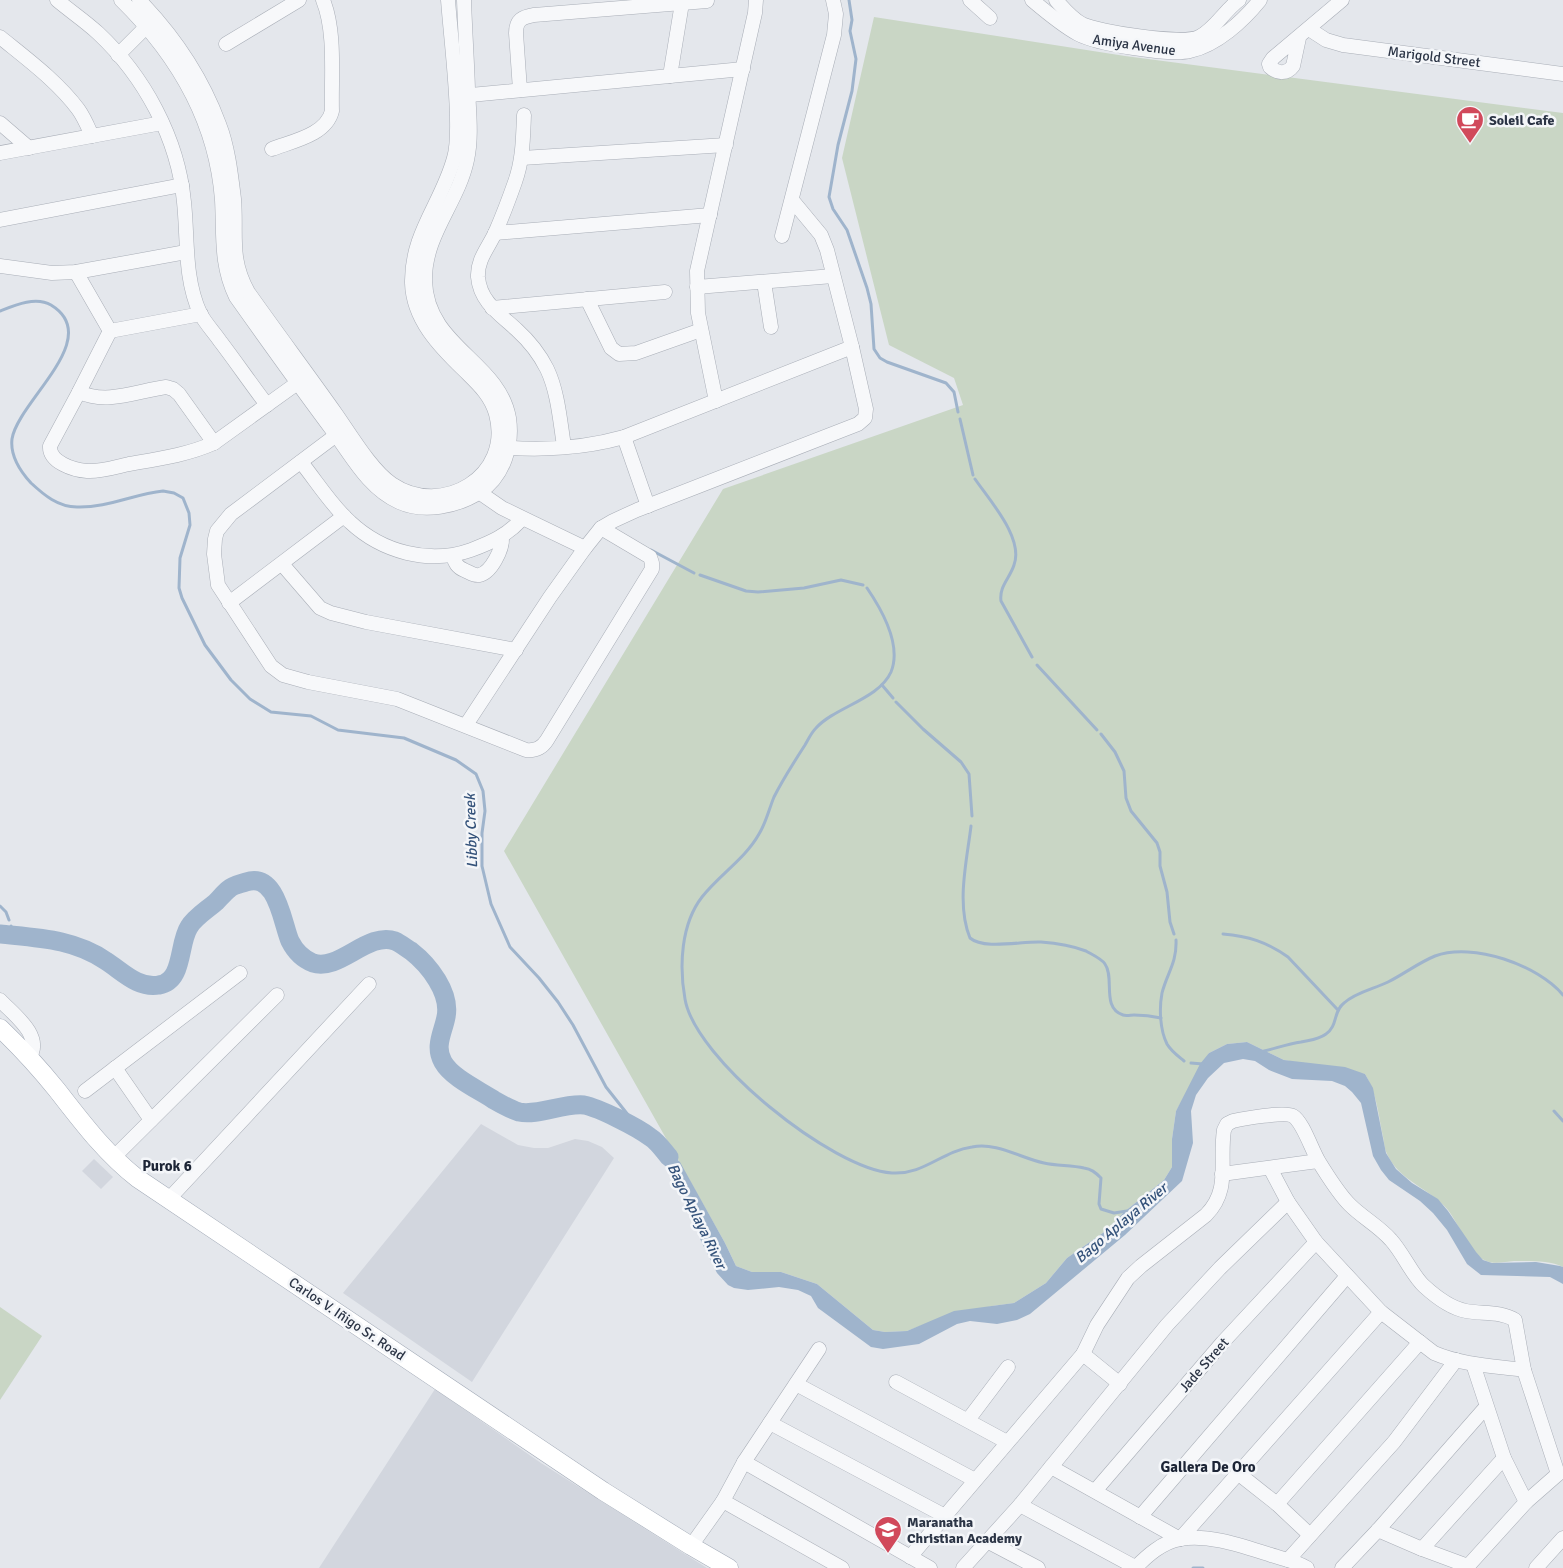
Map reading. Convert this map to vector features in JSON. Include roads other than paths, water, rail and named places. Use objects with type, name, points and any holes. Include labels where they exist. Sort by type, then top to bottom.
[{"type":"main road","name":"Carlos V. Iñigo Sr. Road","points":[[0,1028],[55,1088],[91,1134],[113,1158],[137,1178],[603,1491],[729,1568]]},
{"type":"street","points":[[56,0],[98,33],[118,55],[144,89],[162,123],[172,148],[182,185],[186,252],[191,284],[201,314],[267,405]]},
{"type":"street","points":[[121,0],[151,23]]},
{"type":"street","points":[[139,0],[194,97],[207,128],[214,152],[222,199],[224,258],[229,282],[236,297],[303,380],[341,432],[369,480],[389,497],[400,503],[427,507],[459,503],[474,489],[488,486],[506,458],[502,448],[510,428],[509,417],[502,398],[492,382],[444,333],[435,320],[426,295],[426,264],[430,246],[437,227],[453,197],[467,161],[470,124],[463,95],[448,0]]},
{"type":"street","points":[[226,44],[299,0]]},
{"type":"street","points":[[272,149],[308,135],[330,120],[332,111],[330,44],[327,10],[323,0]]},
{"type":"street","points":[[463,95],[464,0]]},
{"type":"street","points":[[716,401],[698,313],[697,287],[699,264],[743,69],[756,0]]},
{"type":"street","points":[[782,236],[834,35],[836,14],[833,0]]},
{"type":"street","points":[[970,0],[990,18]]},
{"type":"street","name":"Amiya Avenue","points":[[1032,0],[1064,18]]},
{"type":"street","name":"Amiya Avenue","points":[[1056,0],[1064,18],[1077,34],[1098,41],[1170,52],[1183,52],[1195,44],[1227,9],[1239,0]]},
{"type":"street","name":"Amiya Avenue","points":[[1195,44],[1212,42],[1236,25],[1260,0]]},
{"type":"street","name":"Marigold Street","points":[[1342,0],[1304,33],[1343,45],[1563,74]]},
{"type":"street","points":[[520,90],[516,19],[534,15],[707,1]]},
{"type":"street","points":[[670,76],[682,3]]},
{"type":"street","points":[[118,55],[151,23]]},
{"type":"street","points":[[0,37],[67,96],[78,109],[92,136]]},
{"type":"street","points":[[463,95],[743,69]]},
{"type":"street","points":[[524,115],[522,158],[515,182],[495,233],[479,263],[478,277],[485,300],[518,331],[547,368],[554,387],[564,446]]},
{"type":"street","points":[[0,123],[29,148]]},
{"type":"street","points":[[0,153],[162,123]]},
{"type":"street","points":[[522,158],[726,145]]},
{"type":"street","points":[[0,220],[182,185]]},
{"type":"street","points":[[466,725],[584,548],[601,528],[648,506],[862,422],[865,418],[866,409],[852,347],[821,235],[792,200]]},
{"type":"street","points":[[495,233],[710,215]]},
{"type":"street","points":[[0,266],[52,273],[76,272],[186,252]]},
{"type":"street","points":[[76,272],[110,331]]},
{"type":"street","points":[[697,287],[833,276]]},
{"type":"street","points":[[764,282],[771,328]]},
{"type":"street","points":[[492,308],[665,292]]},
{"type":"street","points":[[587,299],[611,348],[618,357],[636,353],[701,330]]},
{"type":"street","points":[[110,331],[201,314]]},
{"type":"street","points":[[110,331],[80,392],[52,440],[49,450],[55,459],[78,470],[99,470],[183,454],[214,443],[303,380]]},
{"type":"street","points":[[502,448],[535,449],[594,444],[624,437],[852,347]]},
{"type":"street","points":[[80,392],[90,397],[104,398],[166,387],[174,389],[214,443]]},
{"type":"street","points":[[341,432],[231,514],[217,531],[214,554],[218,585],[271,666],[283,675],[308,682],[397,699],[526,750],[537,750],[547,740],[652,569],[650,558],[601,528]]},
{"type":"street","points":[[624,437],[648,506]]},
{"type":"street","points":[[301,462],[344,516],[368,535],[392,549],[423,555],[453,556],[502,537],[522,519]]},
{"type":"street","points":[[474,489],[522,519],[584,548]]},
{"type":"street","points":[[229,603],[344,516]]},
{"type":"street","points":[[453,556],[459,568],[480,575],[488,570],[501,550],[502,537]]},
{"type":"street","points":[[282,564],[320,608],[331,613],[366,622],[516,650]]},
{"type":"street","points":[[85,1091],[240,973]]},
{"type":"street","points":[[168,1200],[369,984]]},
{"type":"street","points":[[113,1158],[277,994]]},
{"type":"street","points":[[0,1000],[26,1028],[32,1038],[34,1048],[29,1058]]},
{"type":"street","points":[[114,1068],[151,1120]]},
{"type":"street","points":[[910,1557],[1083,1354],[1097,1325],[1128,1278],[1215,1206],[1220,1196],[1224,1130],[1227,1124],[1241,1119],[1283,1114],[1293,1116],[1299,1122],[1318,1161],[1350,1205],[1388,1237],[1399,1249],[1422,1285],[1449,1305],[1465,1311],[1506,1315],[1515,1320],[1524,1370],[1561,1476],[1526,1502],[1468,1566],[1422,1550],[1378,1530]]},
{"type":"street","points":[[1222,1174],[1318,1161]]},
{"type":"street","points":[[1270,1168],[1288,1202],[1316,1242],[1380,1312],[1434,1353],[1473,1364],[1524,1370]]},
{"type":"street","points":[[963,1568],[1020,1505],[1168,1325],[1220,1268],[1288,1202]]},
{"type":"street","name":"Jade Street","points":[[1095,1492],[1223,1342],[1316,1242]]},
{"type":"street","points":[[1140,1517],[1347,1276]]},
{"type":"street","points":[[1180,1539],[1380,1312]]},
{"type":"street","points":[[1277,1504],[1420,1342]]},
{"type":"street","points":[[691,1546],[722,1502],[744,1462],[819,1349]]},
{"type":"street","points":[[1083,1354],[1120,1384]]},
{"type":"street","points":[[1288,1560],[1394,1442],[1456,1360]]},
{"type":"street","points":[[1473,1364],[1504,1458],[1526,1502]]},
{"type":"street","points":[[968,1420],[1008,1367]]},
{"type":"street","points":[[896,1382],[1007,1442]]},
{"type":"street","points":[[796,1384],[975,1480]]},
{"type":"street","points":[[1342,1568],[1378,1530],[1486,1406]]},
{"type":"street","points":[[770,1423],[945,1516]]},
{"type":"street","points":[[1422,1550],[1504,1458]]},
{"type":"street","points":[[744,1462],[930,1568]]},
{"type":"street","points":[[1052,1467],[1180,1539]]},
{"type":"street","points":[[1239,1474],[1277,1504],[1310,1535]]},
{"type":"street","points":[[722,1502],[842,1568]]},
{"type":"street","points":[[1020,1505],[1135,1567],[1159,1547],[1180,1539],[1218,1540],[1288,1560],[1307,1568]]},
{"type":"street","points":[[1536,1568],[1563,1538]]},
{"type":"street","points":[[987,1541],[1038,1568]]},
{"type":"water","name":"Bago Aplaya River","points":[[1247,1042],[1284,1060],[1345,1067],[1365,1074],[1373,1088],[1386,1153],[1396,1169],[1412,1183],[1438,1199],[1483,1260],[1492,1263],[1536,1262],[1560,1266],[1563,1267],[1563,1284],[1550,1277],[1481,1275],[1467,1264],[1447,1230],[1433,1213],[1420,1201],[1389,1180],[1381,1170],[1373,1156],[1361,1103],[1352,1092],[1345,1086],[1332,1081],[1292,1079],[1269,1070],[1255,1061],[1243,1059],[1224,1063],[1208,1078],[1196,1095],[1191,1111],[1193,1143],[1182,1181],[1125,1235],[1030,1314],[1017,1320],[997,1324],[970,1321],[957,1324],[919,1344],[883,1349],[871,1347],[818,1308],[811,1296],[798,1290],[779,1287],[748,1290],[728,1285],[717,1273],[701,1241],[682,1189],[652,1138],[680,1162],[736,1266],[752,1272],[781,1272],[817,1284],[873,1330],[885,1332],[907,1331],[954,1311],[1014,1303],[1046,1283],[1067,1258],[1107,1230],[1124,1212],[1164,1180],[1172,1167],[1172,1139],[1176,1111],[1200,1064],[1209,1053],[1227,1044]]},
{"type":"waterway","points":[[849,0],[852,20],[850,31],[856,59],[852,91],[838,145],[829,197],[833,209],[847,230],[867,288],[871,304],[874,349],[880,358],[887,362],[946,383],[954,392],[958,412]]},
{"type":"waterway","name":"Libby Creek","points":[[0,311],[26,302],[45,302],[51,305],[65,319],[69,335],[64,352],[28,407],[12,439],[14,457],[23,473],[46,496],[58,503],[70,506],[88,507],[163,491],[174,493],[183,498],[189,513],[190,525],[180,558],[179,588],[182,598],[205,645],[231,680],[250,699],[271,712],[311,716],[338,730],[404,738],[456,760],[476,774],[483,791],[485,811],[482,833],[482,866],[491,904],[510,947],[558,1002],[573,1025],[606,1087],[640,1130]]},
{"type":"waterway","points":[[960,419],[973,475]]},
{"type":"waterway","points":[[975,479],[1004,520],[1014,543],[1016,554],[1014,565],[1003,586],[1001,601],[1032,657]]},
{"type":"waterway","points":[[651,550],[694,573]]},
{"type":"waterway","points":[[700,575],[746,591],[758,592],[804,588],[841,580],[863,585]]},
{"type":"waterway","name":"Bago Aplaya River","points":[[867,588],[889,628],[894,651],[894,662],[891,672],[877,689],[834,714],[814,730],[777,790],[764,825],[753,843],[709,889],[695,908],[686,932],[682,959],[685,999],[694,1024],[713,1051],[739,1079],[770,1107],[803,1132],[836,1153],[866,1167],[892,1173],[903,1173],[923,1167],[961,1149],[981,1146],[990,1147],[1008,1151],[1035,1161],[1091,1170],[1101,1178],[1099,1204],[1101,1209],[1114,1213],[1127,1211]]},
{"type":"waterway","points":[[1037,665],[1097,730]]},
{"type":"waterway","points":[[882,685],[893,698]]},
{"type":"waterway","points":[[896,702],[923,729],[961,762],[969,774],[972,816]]},
{"type":"waterway","points":[[1101,734],[1115,752],[1124,771],[1126,798],[1131,811],[1157,843],[1160,852],[1160,866],[1167,892],[1170,922],[1174,934]]},
{"type":"waterway","points":[[971,826],[963,897],[966,925],[970,938],[984,944],[1046,942],[1086,951],[1104,962],[1108,970],[1110,999],[1116,1011],[1124,1015],[1145,1015],[1161,1018]]},
{"type":"waterway","points":[[0,934],[42,938],[81,948],[106,961],[137,982],[151,986],[159,985],[173,977],[177,969],[186,934],[194,920],[231,888],[246,882],[256,881],[265,884],[277,901],[294,948],[313,963],[333,962],[374,941],[385,939],[397,942],[418,957],[437,980],[445,999],[447,1008],[439,1045],[440,1056],[447,1068],[466,1083],[519,1112],[526,1113],[576,1105],[591,1107],[618,1118],[644,1133],[656,1141],[669,1157]]},
{"type":"waterway","points":[[0,906],[6,912],[9,920]]},
{"type":"waterway","points":[[11,926],[17,936]]},
{"type":"waterway","points":[[1223,934],[1241,936],[1257,941],[1272,947],[1288,957],[1337,1009]]},
{"type":"waterway","points":[[1176,940],[1175,955],[1162,993],[1161,1019],[1167,1044],[1184,1061]]},
{"type":"waterway","points":[[1260,1052],[1314,1040],[1323,1036],[1330,1031],[1338,1010],[1349,999],[1388,982],[1435,956],[1450,952],[1486,954],[1504,959],[1538,974],[1563,995]]},
{"type":"waterway","points":[[1191,1063],[1203,1064]]},
{"type":"waterway","points":[[1554,1111],[1563,1121]]},
{"type":"waterway","points":[[1193,1568],[1203,1568]]},
{"type":"place","name":"Soleil Cafe","points":[[1470,144]]},
{"type":"place","name":"Maranatha Christian Academy","points":[[888,1554]]},
{"type":"district","name":"Purok 6","points":[[167,1166]]},
{"type":"district","name":"Gallera De Oro","points":[[1208,1467]]}]
